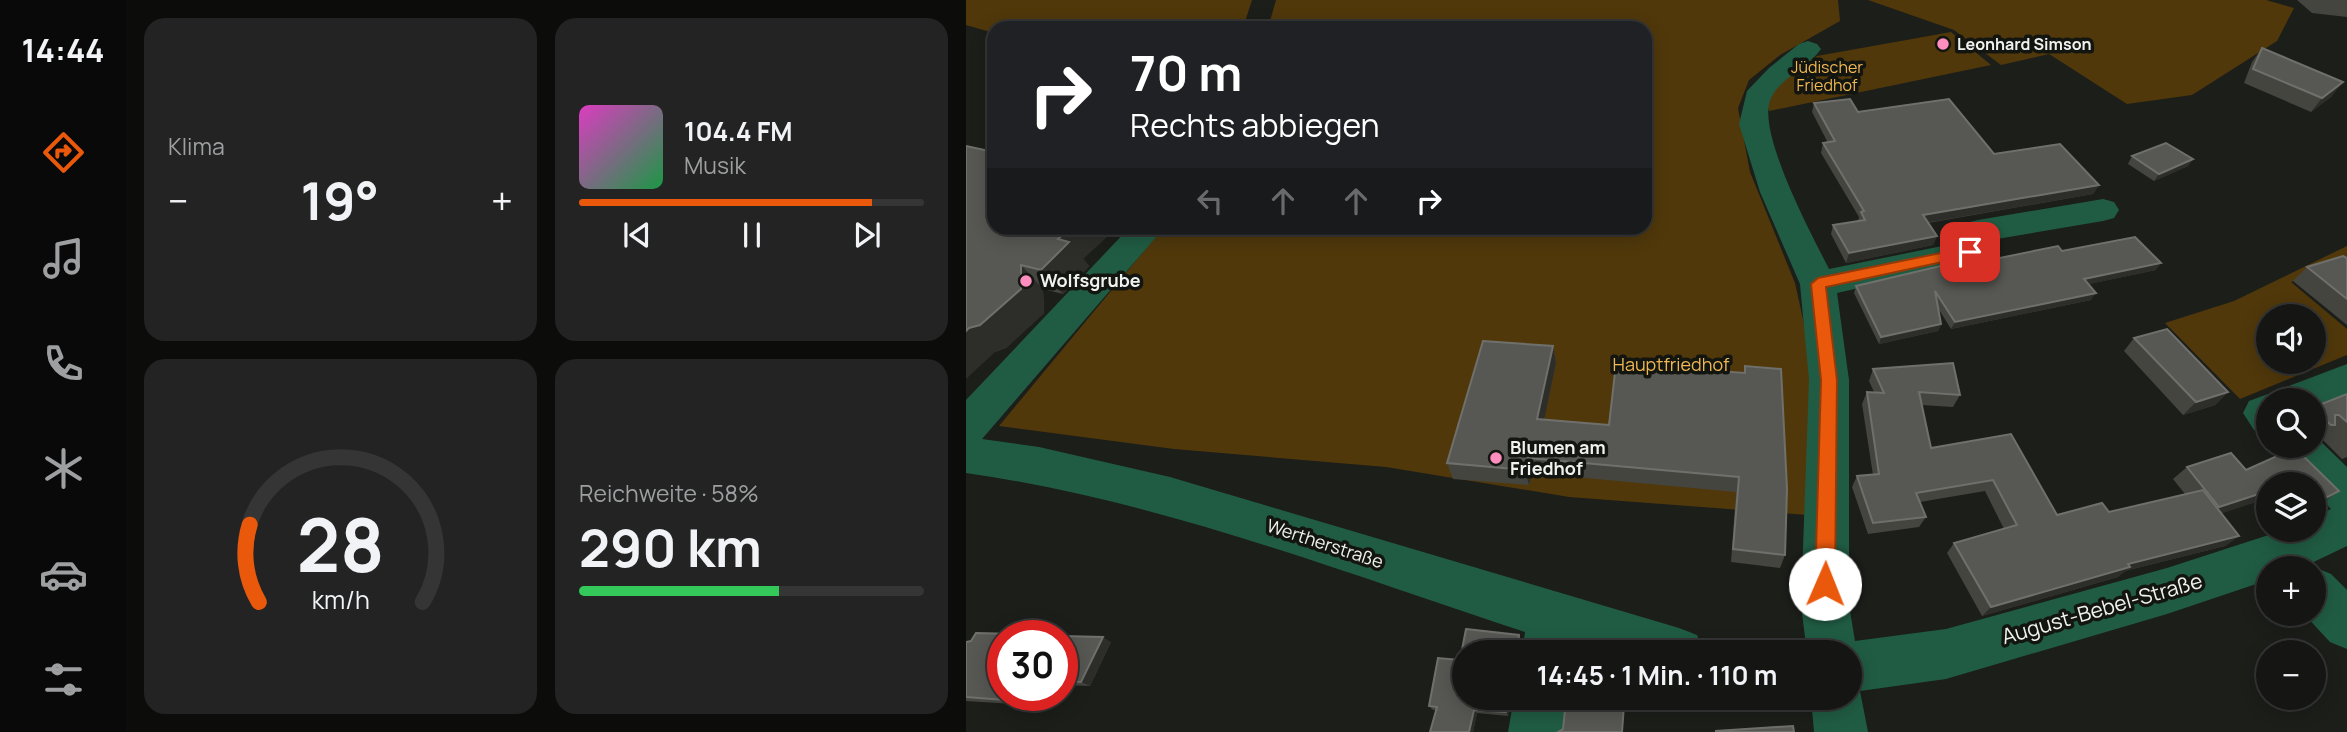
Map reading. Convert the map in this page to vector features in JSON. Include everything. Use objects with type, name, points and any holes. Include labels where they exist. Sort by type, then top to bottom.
[{"type":"street","points":[[1808,49],[1778,74],[1757,97],[1753,124],[1776,192],[1818,284],[1829,380],[1825,605],[1830,640]]},
{"type":"street","points":[[1818,284],[1970,252],[1978,231],[2103,210]]},
{"type":"street","points":[[966,428],[1142,235]]},
{"type":"street","points":[[2326,388],[2347,380]]},
{"type":"street","name":"Wertherstraße","points":[[966,456],[1039,465],[1170,497],[1550,634],[1591,640]]},
{"type":"street","points":[[2309,458],[2347,496]]},
{"type":"street","name":"August-Bebel-Straße","points":[[2296,556],[2347,524]]},
{"type":"street","name":"August-Bebel-Straße","points":[[1862,665],[1946,654],[2167,591],[2256,569]]},
{"type":"street","points":[[2326,603],[2347,625]]},
{"type":"street","points":[[1535,732],[1538,710]]},
{"type":"street","points":[[1838,710],[1841,732]]},
{"type":"green space","points":[[966,0],[1252,0],[1245,21],[987,21],[987,31],[966,25]]},
{"type":"green space","name":"Hauptfriedhof","points":[[1276,0],[1838,0],[1840,21],[1780,55],[1749,80],[1738,108],[1750,172],[1795,283],[1812,360],[1808,515],[1569,497],[1386,467],[1174,449],[999,426],[1157,235],[1652,235],[1652,21],[1270,21]]},
{"type":"green space","points":[[1868,0],[2266,0],[2294,8],[2277,41],[2192,95],[2127,104],[2049,54],[2001,65],[1954,30]]},
{"type":"green space","name":"Jüdischer Friedhof","points":[[1951,32],[1991,65],[1769,111],[1766,99],[1790,74],[1817,56]]},
{"type":"green space","points":[[2347,246],[2347,280],[2331,268],[2291,282],[2317,304],[2256,304],[2256,374],[2301,374],[2267,388],[2256,388],[2256,392],[2240,399],[2165,323],[2234,301]]},
{"type":"green space","points":[[2326,311],[2347,329],[2347,355],[2326,364]]},
{"type":"building","points":[[2262,48],[2343,82],[2322,98],[2253,69]]},
{"type":"building","points":[[1850,99],[1858,112],[1949,99],[1994,154],[2060,144],[2099,185],[1923,215],[1937,236],[1849,253],[1833,225],[1865,220],[1861,212],[1864,211],[1823,143],[1835,141],[1814,103]]},
{"type":"building","points":[[2166,143],[2193,159],[2159,174],[2132,156]]},
{"type":"building","points":[[966,146],[987,150],[987,235],[1063,235],[1058,239],[1069,242],[1041,270],[1021,265],[1021,289],[980,325],[966,331]]},
{"type":"building","points":[[2135,237],[2161,263],[2084,279],[2096,293],[1955,322],[1935,291],[1941,324],[1881,337],[1856,286],[1953,263],[1956,267],[2058,246],[2062,251]]},
{"type":"building","points":[[2343,256],[2347,258],[2347,299],[2307,267]]},
{"type":"building","points":[[2167,329],[2228,392],[2196,402],[2134,338]]},
{"type":"building","points":[[1483,341],[1553,346],[1537,419],[1609,425],[1616,364],[1745,373],[1745,366],[1781,369],[1787,489],[1785,555],[1733,549],[1739,477],[1528,458],[1525,470],[1447,463]]},
{"type":"building","points":[[1953,363],[1960,395],[1919,392],[1931,448],[2011,434],[2057,515],[2102,503],[2109,512],[2203,490],[2239,536],[2128,564],[2130,567],[1991,607],[1954,543],[2017,525],[1993,480],[1916,493],[1926,517],[1873,523],[1857,476],[1879,474],[1867,392],[1884,393],[1873,369]]},
{"type":"building","points":[[2347,394],[2347,422],[2339,415],[2335,415],[2335,425],[2326,421],[2326,402]]},
{"type":"building","points":[[2231,453],[2246,470],[2273,458],[2305,458],[2320,472],[2256,472],[2256,495],[2219,507],[2187,467]]},
{"type":"building","points":[[2326,478],[2339,491],[2326,498]]},
{"type":"building","points":[[1466,629],[1519,635],[1519,640],[1464,640]]},
{"type":"building","points":[[976,633],[987,633],[987,699],[966,697],[966,642],[971,641]]},
{"type":"building","points":[[1078,636],[1103,637],[1081,682],[1078,682]]},
{"type":"building","points":[[1438,658],[1452,659],[1452,710],[1474,710],[1469,732],[1430,732],[1437,707],[1429,706]]},
{"type":"building","points":[[1474,710],[1506,710],[1506,712]]},
{"type":"building","points":[[1565,710],[1624,710],[1622,732],[1558,732],[1563,729]]},
{"type":"building","points":[[1793,726],[1794,732],[1716,732],[1716,731]]},
{"type":"place","name":"Leonhard Simson","points":[[1943,44]]},
{"type":"place","name":"Wolfsgrube","points":[[1026,281]]},
{"type":"place","name":"Blumen am Friedhof","points":[[1496,458]]},
{"type":"route","points":[[1825,584],[1829,380],[1818,284],[1970,252]]}]
